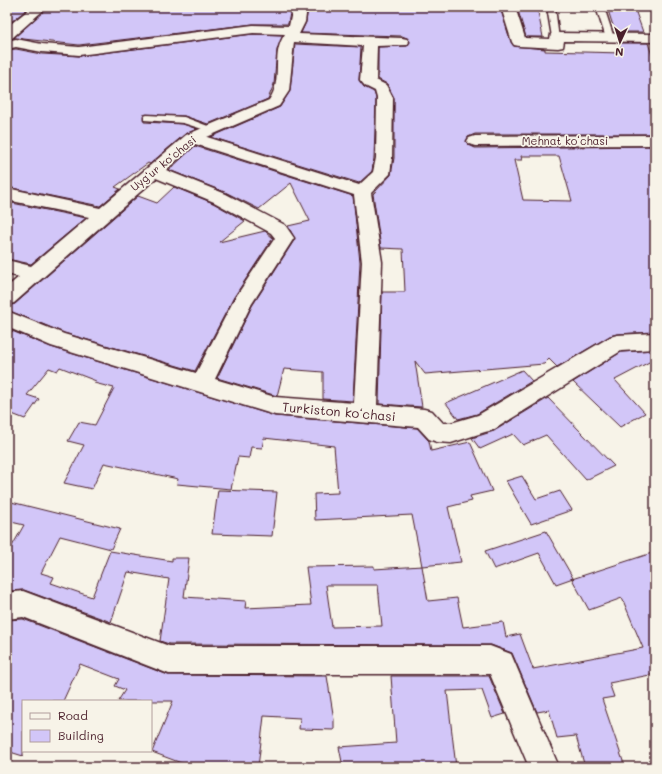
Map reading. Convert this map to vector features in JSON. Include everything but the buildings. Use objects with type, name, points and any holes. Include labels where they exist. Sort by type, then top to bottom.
[{"type":"street","points":[[7,35],[40,7]]},
{"type":"street","name":"Uygʻur koʻchasi","points":[[7,298],[102,214],[192,138],[265,108],[280,98],[286,45],[300,18],[300,7]]},
{"type":"street","points":[[508,7],[519,42],[558,44],[556,37],[655,38]]},
{"type":"street","points":[[7,45],[16,43],[42,48],[79,50],[133,45],[254,29],[370,42],[402,42]]},
{"type":"street","points":[[362,192],[381,174],[384,158],[385,98],[383,89],[378,85],[370,83],[368,80],[370,42]]},
{"type":"street","points":[[192,138],[362,192]]},
{"type":"street","name":"Mehnat koʻchasi","points":[[475,141],[655,140]]},
{"type":"street","points":[[153,171],[220,198],[278,229],[285,238],[242,303],[202,384]]},
{"type":"street","points":[[362,192],[372,262],[365,414]]},
{"type":"street","points":[[7,194],[102,214]]},
{"type":"street","points":[[7,267],[34,274]]},
{"type":"street","name":"Turkiston koʻchasi","points":[[7,319],[58,340],[275,406],[424,418],[436,432],[451,433],[485,423],[617,343],[655,341]]},
{"type":"street","points":[[7,606],[23,604],[169,660],[490,660],[501,664],[544,767]]},
{"type":"lane","points":[[551,7],[556,37]]},
{"type":"lane","points":[[600,7],[610,38]]},
{"type":"lane","points":[[147,118],[184,120],[212,129]]}]
